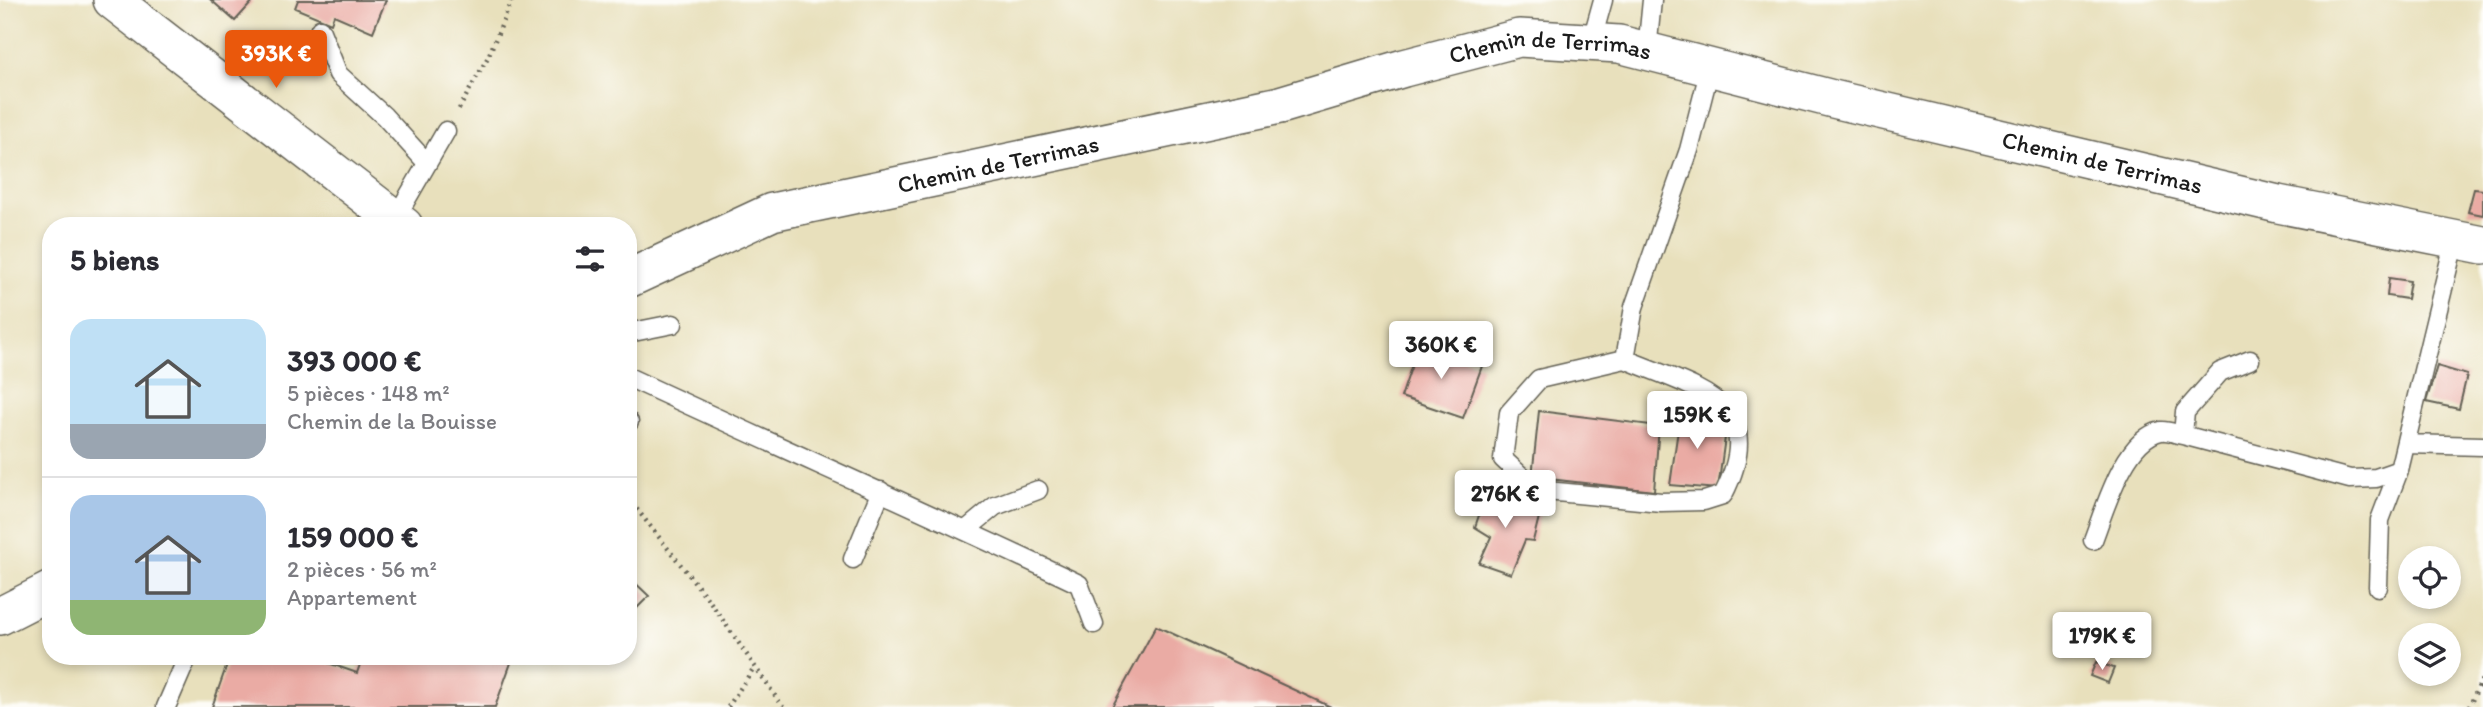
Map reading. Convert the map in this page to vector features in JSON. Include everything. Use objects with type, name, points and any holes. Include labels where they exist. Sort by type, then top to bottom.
[{"type":"street","points":[[112,0],[394,217]]},
{"type":"street","name":"Chemin de Terrimas","points":[[637,275],[772,212],[1280,105],[1404,68],[1519,38],[1619,44],[2278,204],[2469,242]]},
{"type":"street","points":[[0,616],[42,595]]},
{"type":"lane","points":[[1591,43],[1603,0]]},
{"type":"lane","points":[[1647,51],[1652,0]]},
{"type":"lane","points":[[320,29],[338,74],[384,116],[428,163]]},
{"type":"lane","points":[[1625,359],[1634,306],[1689,150],[1710,68]]},
{"type":"lane","points":[[402,217],[446,131]]},
{"type":"lane","points":[[2378,587],[2380,520],[2399,470],[2469,242]]},
{"type":"lane","points":[[637,331],[673,324]]},
{"type":"lane","points":[[1625,359],[1723,403],[1740,432],[1737,468],[1723,495],[1704,501],[1661,502],[1536,490],[1503,459],[1509,413],[1539,379],[1625,359]]},
{"type":"lane","points":[[2183,435],[2185,412],[2220,372],[2250,360]]},
{"type":"lane","points":[[637,381],[1079,583],[1094,624]]},
{"type":"lane","points":[[2093,540],[2131,453],[2148,437],[2163,430],[2350,479],[2376,478],[2399,470]]},
{"type":"lane","points":[[2406,444],[2483,446]]},
{"type":"lane","points":[[966,530],[995,506],[1038,490]]},
{"type":"lane","points":[[853,559],[881,491]]},
{"type":"lane","points":[[166,707],[184,665]]},
{"type":"path","points":[[446,131],[488,57],[512,0]]},
{"type":"path","points":[[637,510],[783,707]]},
{"type":"path","points":[[728,707],[755,666]]},
{"type":"path","points":[[2469,707],[2483,677]]},
{"type":"building","points":[[211,0],[254,0],[235,21]]},
{"type":"building","points":[[298,0],[386,0],[373,32],[334,15],[331,23],[295,8]]},
{"type":"building","points":[[2474,189],[2483,190],[2483,215],[2468,212]]},
{"type":"building","points":[[2389,278],[2410,281],[2407,299],[2387,296]]},
{"type":"building","points":[[1419,344],[1482,366],[1463,418],[1401,397]]},
{"type":"building","points":[[2437,366],[2467,375],[2459,409],[2426,402]]},
{"type":"building","points":[[1682,402],[1707,408],[1705,430],[1726,430],[1718,489],[1670,485]]},
{"type":"building","points":[[1539,411],[1659,426],[1654,491],[1532,477]]},
{"type":"building","points":[[1488,489],[1540,513],[1533,541],[1525,540],[1511,574],[1479,563],[1491,537],[1475,527]]},
{"type":"building","points":[[637,585],[649,596],[637,608]]},
{"type":"building","points":[[1156,626],[1331,707],[1112,707]]},
{"type":"building","points":[[2096,662],[2114,668],[2108,683],[2090,676]]},
{"type":"building","points":[[227,665],[334,665],[357,673],[360,665],[510,665],[495,707],[212,707]]}]
